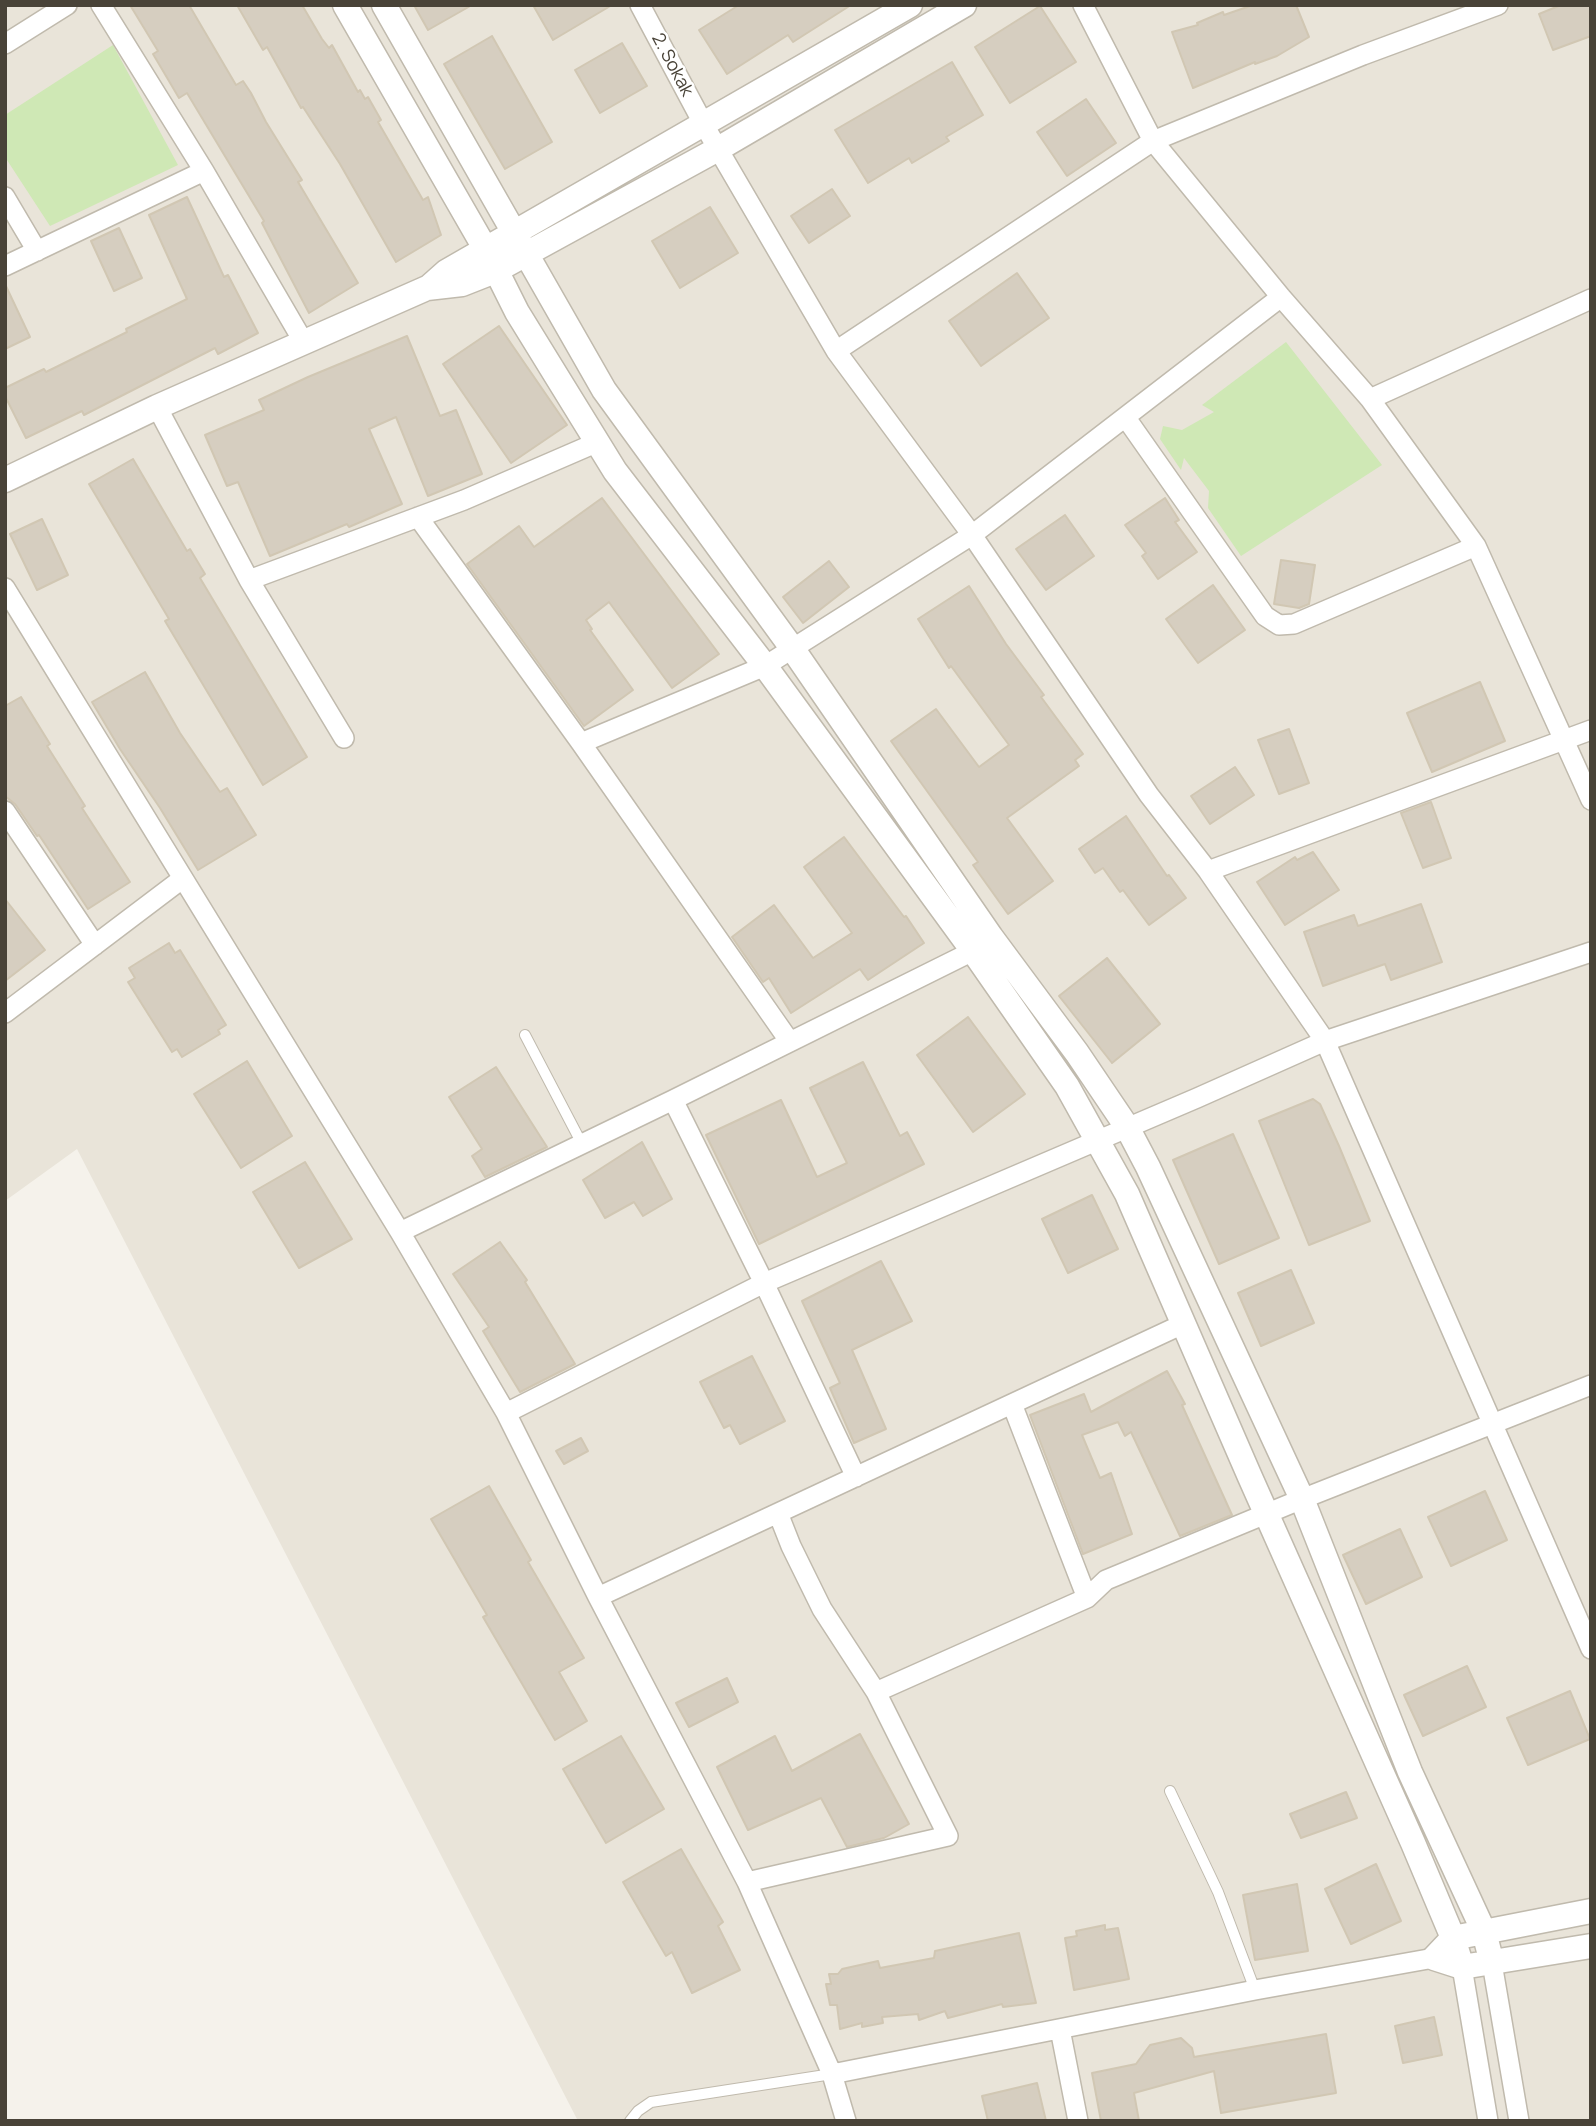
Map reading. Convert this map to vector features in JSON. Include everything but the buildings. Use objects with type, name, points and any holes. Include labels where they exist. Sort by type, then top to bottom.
[{"type":"street","points":[[5,44],[67,5]]},
{"type":"street","points":[[101,5],[204,172],[303,341]]},
{"type":"street","points":[[345,5],[491,260],[517,312],[615,471],[765,666],[973,951],[1067,1086],[1126,1194],[1453,1937],[1462,1967],[1488,2121]]},
{"type":"street","points":[[384,5],[604,390],[792,648],[991,937],[1077,1053],[1127,1127],[1302,1499],[1410,1772],[1484,1932],[1492,1963],[1518,2121]]},
{"type":"street","name":"2. Sokak","points":[[640,5],[704,125],[836,351],[972,535],[1149,795],[1208,871],[1325,1041],[1591,1649]]},
{"type":"street","points":[[5,480],[157,407],[427,288],[446,272],[491,260],[704,125],[910,5]]},
{"type":"street","points":[[520,243],[718,149],[964,5]]},
{"type":"street","points":[[1083,5],[1153,141],[1370,399],[1476,546],[1591,800]]},
{"type":"street","points":[[836,351],[1153,141],[1363,55],[1498,5]]},
{"type":"street","points":[[5,266],[204,172]]},
{"type":"street","points":[[5,197],[37,251]]},
{"type":"street","points":[[581,743],[765,666],[972,535],[1282,297]]},
{"type":"street","points":[[1370,399],[1591,299]]},
{"type":"street","points":[[157,407],[249,580],[344,738]]},
{"type":"street","points":[[1126,418],[1265,616],[1279,625],[1294,624],[1476,546]]},
{"type":"street","points":[[249,580],[514,480],[598,442]]},
{"type":"street","points":[[418,517],[581,743],[790,1042]]},
{"type":"street","points":[[5,589],[400,1232],[506,1413],[598,1597],[747,1882],[832,2074],[846,2121]]},
{"type":"street","points":[[1208,871],[1591,730]]},
{"type":"street","points":[[5,811],[95,945]]},
{"type":"street","points":[[5,1013],[182,879]]},
{"type":"street","points":[[400,1232],[973,951]]},
{"type":"street","points":[[506,1413],[764,1283],[1325,1041],[1591,952]]},
{"type":"street","points":[[673,1100],[856,1477]]},
{"type":"street","points":[[598,1597],[1183,1324]]},
{"type":"street","points":[[876,1692],[1087,1598],[1107,1580],[1302,1499],[1591,1385]]},
{"type":"street","points":[[1012,1404],[1087,1598]]},
{"type":"street","points":[[747,1882],[948,1836],[876,1692],[838,1638],[822,1609],[778,1513]]},
{"type":"street","points":[[1434,1958],[1453,1937],[1591,1911]]},
{"type":"street","points":[[832,2074],[1255,1990],[1434,1958],[1462,1967],[1591,1946]]},
{"type":"street","points":[[1060,2029],[1078,2121]]},
{"type":"lane","points":[[525,1035],[582,1144]]},
{"type":"lane","points":[[1170,1791],[1218,1892],[1255,1990]]},
{"type":"lane","points":[[630,2121],[651,2102],[832,2074]]},
{"type":"shaded area","points":[[5,5],[1591,5],[1591,2121],[578,2121],[77,1149],[5,1201]]},
{"type":"green space","points":[[113,45],[178,165],[50,226],[5,157],[5,115]]},
{"type":"green space","points":[[1286,342],[1382,465],[1241,556],[1208,508],[1209,491],[1184,458],[1181,470],[1160,439],[1163,426],[1182,430],[1214,412],[1202,405]]}]
